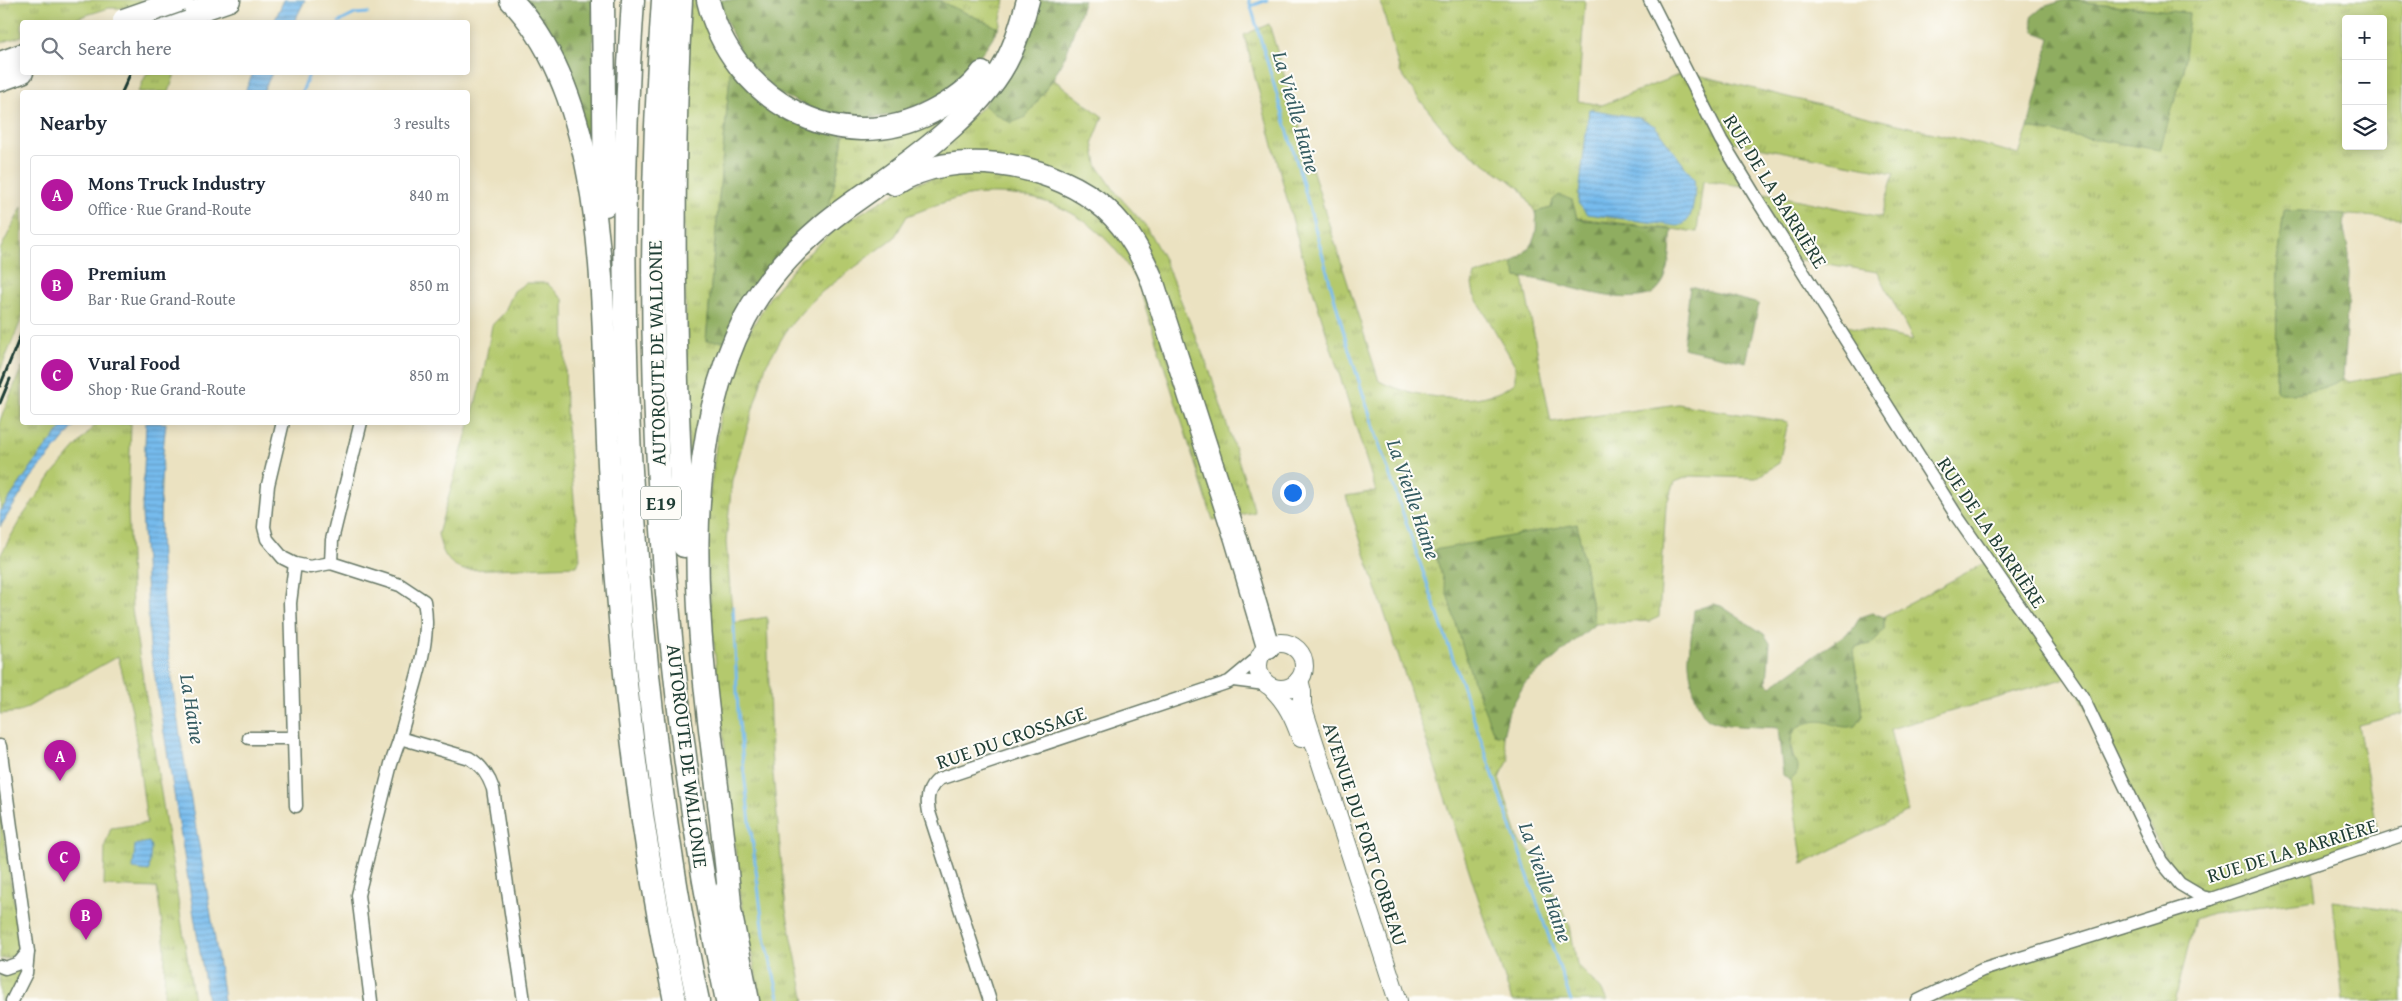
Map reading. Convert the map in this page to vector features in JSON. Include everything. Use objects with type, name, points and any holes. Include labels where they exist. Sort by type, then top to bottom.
[{"type":"highway","points":[[125,20],[229,0]]},
{"type":"highway","points":[[511,0],[529,20],[556,66],[575,114],[589,177],[603,324],[608,457],[630,727],[651,867],[675,1001]]},
{"type":"highway","points":[[603,0],[606,276],[603,324]]},
{"type":"highway","name":"AUTOROUTE DE WALLONIE","points":[[633,0],[624,181],[624,318],[628,452],[653,725],[673,866],[698,1001]]},
{"type":"highway","name":"AUTOROUTE DE WALLONIE","points":[[663,0],[654,196],[653,316],[657,453],[667,588],[682,726],[700,860],[727,1001]]},
{"type":"highway","points":[[681,0],[673,186],[674,314],[686,585],[700,724],[720,866],[730,904],[748,1001]]},
{"type":"highway","points":[[708,0],[720,34],[736,63],[752,82],[771,98],[792,112],[812,120],[850,129],[864,129],[889,127],[910,122],[947,104],[963,93],[980,77],[997,52],[1008,31],[1016,0]]},
{"type":"highway","points":[[730,904],[701,629],[698,512],[710,413],[721,379],[746,317],[768,283],[798,248],[822,225],[924,151],[968,110],[1009,57],[1021,28],[1028,0]]},
{"type":"highway","points":[[168,20],[186,7]]},
{"type":"highway","points":[[0,63],[20,56]]},
{"type":"highway","points":[[0,80],[20,73]]},
{"type":"highway","points":[[848,207],[868,202],[907,176],[953,166],[990,163],[1018,166],[1048,176],[1096,201],[1117,220],[1132,238],[1151,277],[1236,539],[1264,652]]},
{"type":"street","name":"RUE DE LA BARRIÈRE","points":[[1650,0],[1721,140],[1774,226],[1958,518],[2083,698],[2161,861],[2180,884],[2202,897],[2211,898],[2402,836]]},
{"type":"street","points":[[282,425],[268,485],[264,527],[267,540],[283,558],[295,564],[310,567],[331,564],[400,584],[424,601],[428,618],[425,639],[358,896],[371,1001]]},
{"type":"street","points":[[331,564],[332,540],[360,425]]},
{"type":"street","points":[[295,564],[290,602],[296,806]]},
{"type":"street","points":[[1282,643],[1295,648],[1303,660],[1304,667],[1299,680],[1287,689],[1233,680],[1264,652],[1282,643]]},
{"type":"street","points":[[1264,652],[1258,670],[1268,686]]},
{"type":"street","name":"RUE DU CROSSAGE","points":[[990,1001],[928,812],[926,800],[933,784],[939,779],[1233,680]]},
{"type":"street","name":"AVENUE DU FORT CORBEAU","points":[[1299,680],[1302,692],[1302,705],[1398,1001]]},
{"type":"street","name":"AVENUE DU FORT CORBEAU","points":[[1268,686],[1285,702],[1294,719],[1385,1001]]},
{"type":"street","points":[[249,738],[294,738]]},
{"type":"street","points":[[400,738],[469,758],[479,764],[488,775],[493,788],[524,1001]]},
{"type":"street","points":[[0,746],[27,933],[28,952],[26,973],[12,1001]]},
{"type":"street","points":[[1918,1001],[1982,970],[2211,898]]},
{"type":"street","points":[[0,966],[5,968],[19,963],[28,952]]},
{"type":"green space","points":[[16,0],[152,0],[128,8],[109,8],[70,20],[20,20],[20,37],[0,43],[0,6]]},
{"type":"green space","points":[[520,0],[593,0],[594,178]]},
{"type":"green space","points":[[690,0],[703,0],[731,64],[706,340],[728,341],[691,548],[683,188]]},
{"type":"green space","points":[[717,0],[937,0],[999,28],[970,71],[948,93],[898,114],[865,119],[841,116],[810,108],[777,92],[742,56]]},
{"type":"green space","points":[[937,0],[1005,0],[999,28]]},
{"type":"green space","points":[[1037,0],[1084,0],[1067,52],[1053,79],[1026,117],[1011,123],[984,105]]},
{"type":"green space","points":[[1380,0],[1585,0],[1578,101],[1602,105],[1686,72],[2019,154],[2028,128],[2160,149],[2189,13],[2068,0],[2402,0],[2402,219],[2284,210],[2277,270],[2276,389],[2324,387],[2343,379],[2349,382],[2402,373],[2402,714],[2358,725],[2380,843],[2312,865],[2316,899],[2212,913],[2195,919],[2175,1001],[1918,1001],[1982,970],[2210,899],[2180,884],[2070,677],[1890,729],[1908,812],[1803,864],[1790,781],[1797,773],[1791,746],[1792,733],[1801,725],[1821,719],[1832,723],[1863,716],[1853,652],[1857,646],[1872,644],[1884,629],[1884,617],[1988,561],[1837,324],[1913,340],[1878,272],[1795,259],[1755,196],[1765,193],[1881,217],[1894,173],[1722,140],[1750,187],[1703,181],[1697,232],[1577,218],[1572,200],[1553,200],[1552,208],[1535,212],[1520,188],[1453,141],[1400,72]]},
{"type":"green space","points":[[2065,0],[2189,13],[2184,69],[2160,150],[2028,128],[2050,38],[2035,32],[2031,17],[2043,7]]},
{"type":"green space","points":[[1269,24],[1326,215],[1379,381],[1419,394],[1465,399],[1493,394],[1515,383],[1515,365],[1474,295],[1472,284],[1475,275],[1512,263],[1517,277],[1523,278],[1551,422],[1678,404],[1788,422],[1779,463],[1756,478],[1690,476],[1675,482],[1666,505],[1659,617],[1650,621],[1595,624],[1577,524],[1494,734],[1503,736],[1509,760],[1499,778],[1519,841],[1536,857],[1570,926],[1577,965],[1601,989],[1607,1001],[1512,1001],[1346,496],[1376,491],[1301,252],[1244,35]]},
{"type":"green space","points":[[731,64],[843,135],[839,165],[826,217],[728,341],[706,341]]},
{"type":"green space","points":[[146,75],[174,75],[170,90],[139,90]]},
{"type":"green space","points":[[1053,79],[1103,117],[1093,142],[1097,165],[1117,194],[1145,225],[1164,259],[1210,372],[1255,512],[1233,516],[1150,260],[1062,177],[923,163],[984,105],[1026,117]]},
{"type":"green space","points":[[974,98],[826,217],[839,165],[843,135]]},
{"type":"green space","points":[[994,172],[1045,183],[1091,209],[1118,231],[1133,256],[1223,518],[1213,520],[1138,284],[1111,245],[1095,229],[1077,216],[1057,206],[1035,199],[1012,195],[987,194],[967,196],[946,202],[907,216],[894,238],[823,291],[805,308],[788,328],[766,365],[732,480],[726,542],[733,623],[767,617],[771,753],[786,910],[805,1001],[761,1001],[740,894],[712,626],[707,560],[708,506],[719,423],[737,353],[771,295],[800,261],[839,226],[907,186],[947,174]]},
{"type":"green space","points":[[1559,195],[1572,200],[1577,219],[1672,230],[1668,270],[1657,290],[1649,295],[1617,297],[1600,295],[1550,282],[1517,277],[1512,263],[1524,253],[1532,242],[1536,229],[1535,212],[1551,208],[1553,200]]},
{"type":"green space","points":[[2284,210],[2345,214],[2344,229],[2349,254],[2349,276],[2343,379],[2320,389],[2304,392],[2279,393],[2276,389],[2277,270]]},
{"type":"green space","points":[[20,211],[20,323],[0,371],[0,250]]},
{"type":"green space","points":[[526,283],[547,283],[564,300],[566,417],[580,559],[577,566],[464,570],[453,564],[446,556],[438,534],[483,376],[492,325],[504,313],[514,291]]},
{"type":"green space","points":[[1690,286],[1759,304],[1746,362],[1683,348]]},
{"type":"green space","points":[[20,372],[20,425],[64,425],[39,456],[0,512],[0,420]]},
{"type":"green space","points":[[95,425],[131,425],[128,509],[132,609],[194,1001],[164,1001],[165,947],[157,888],[104,886],[105,845],[111,828],[147,823],[132,710],[118,656],[19,712],[0,714],[0,556],[20,520],[53,473]]},
{"type":"green space","points":[[1577,524],[1595,624],[1525,683],[1509,711],[1503,736],[1494,734],[1473,681],[1434,550]]},
{"type":"green space","points":[[1713,604],[1721,606],[1764,634],[1770,643],[1767,682],[1771,686],[1853,629],[1860,617],[1872,613],[1884,617],[1884,629],[1872,644],[1857,646],[1853,652],[1863,716],[1856,726],[1842,727],[1820,721],[1799,726],[1791,738],[1793,757],[1798,765],[1798,770],[1790,781],[1783,775],[1778,728],[1734,726],[1717,723],[1705,716],[1697,701],[1689,663],[1694,610]]},
{"type":"green space","points":[[0,811],[20,943],[13,955],[0,959]]},
{"type":"green space","points":[[2332,901],[2402,911],[2402,1001],[2343,1001]]},
{"type":"green space","points":[[23,966],[21,975],[6,1001],[0,1001],[0,973],[15,971]]},
{"type":"water","points":[[284,0],[305,0],[295,20],[275,20]]},
{"type":"water","points":[[252,75],[271,75],[264,90],[246,90]]},
{"type":"water","points":[[1589,109],[1639,118],[1655,126],[1694,179],[1695,189],[1692,209],[1685,223],[1678,226],[1587,214],[1578,203]]},
{"type":"water","points":[[64,425],[75,425],[31,478],[0,527],[0,512],[39,456]]},
{"type":"water","points":[[146,425],[166,425],[161,496],[161,568],[167,641],[188,785],[224,1001],[208,1001],[150,647],[142,513]]},
{"type":"water","points":[[149,842],[151,847],[149,871],[133,869],[135,845]]},
{"type":"waterway","name":"La Vieille Haine","points":[[1249,0],[1298,166],[1346,340],[1377,438],[1571,1001]]},
{"type":"waterway","points":[[1251,6],[1267,0]]},
{"type":"waterway","points":[[343,20],[355,14],[368,13]]},
{"type":"waterway","points":[[303,90],[309,75]]},
{"type":"waterway","points":[[733,607],[738,712],[745,782],[764,934],[780,1001]]},
{"type":"railway","points":[[153,20],[161,0]]},
{"type":"railway","points":[[123,90],[130,75]]},
{"type":"railway","points":[[0,386],[20,337]]},
{"type":"railway","points":[[0,403],[10,379]]},
{"type":"place","name":"Mons Truck Industry","points":[[60,781]]},
{"type":"place","name":"Vural Food","points":[[64,882]]},
{"type":"place","name":"Premium","points":[[86,940]]},
{"type":"water label","name":"La Haine","points":[[193,709]]}]
